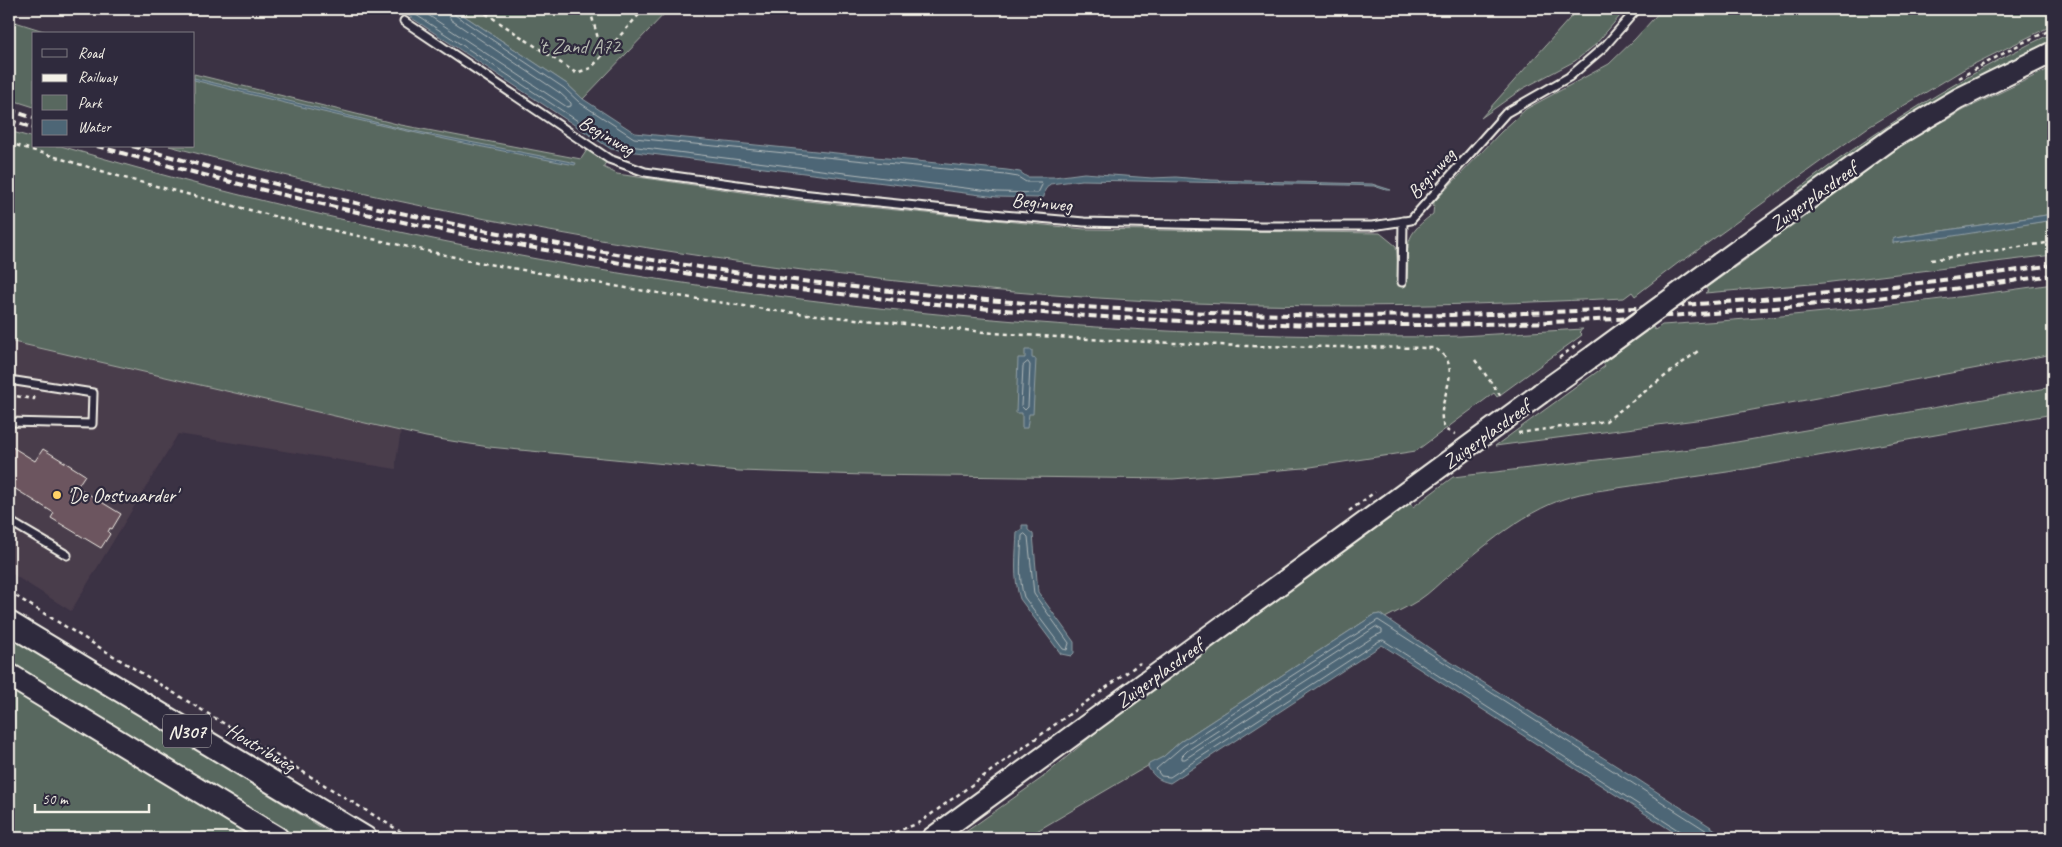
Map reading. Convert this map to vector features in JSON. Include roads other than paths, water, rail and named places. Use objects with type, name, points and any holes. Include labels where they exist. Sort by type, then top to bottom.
[{"type":"main road","name":"Zuigerplasdreef","points":[[932,838],[1894,137],[1958,98],[2053,52]]},
{"type":"main road","name":"Houtribweg","points":[[9,623],[364,838]]},
{"type":"main road","name":"N307","points":[[9,675],[277,838]]},
{"type":"lane","name":"Beginweg","points":[[404,21],[609,159],[645,172],[801,194],[1084,222],[1327,227],[1372,226],[1411,220],[1506,113],[1570,77],[1604,46],[1637,9]]},
{"type":"lane","points":[[1402,282],[1403,221]]},
{"type":"lane","points":[[9,380],[93,393],[92,424],[9,422]]},
{"type":"lane","points":[[9,521],[67,555]]},
{"type":"water","points":[[398,9],[454,9],[567,84],[583,99],[635,133],[1007,170],[1020,172],[1027,177],[1054,177],[1084,173],[1152,178],[1176,177],[1211,180],[1372,184],[1391,190],[1374,186],[1345,185],[1082,180],[1050,184],[1045,190],[1044,197],[1039,198],[997,197],[611,149]]},
{"type":"water","points":[[195,78],[399,128],[576,163],[575,165],[431,136],[195,80]]},
{"type":"water","points":[[2053,214],[2053,220],[1947,237],[1893,243],[1895,238]]},
{"type":"water","points":[[1025,350],[1032,350],[1032,358],[1036,359],[1033,414],[1029,414],[1027,428],[1022,428],[1022,413],[1016,413],[1018,358],[1025,358]]},
{"type":"water","points":[[1022,525],[1028,525],[1028,530],[1033,534],[1038,592],[1074,642],[1074,653],[1071,656],[1061,654],[1020,599],[1016,583],[1016,557],[1017,532],[1022,529]]},
{"type":"water","points":[[1380,614],[1438,654],[1728,838],[1683,838],[1382,645],[1170,783],[1154,776],[1148,767],[1149,764],[1163,757],[1180,742],[1374,615]]},
{"type":"railway","points":[[9,110],[32,117]]},
{"type":"railway","points":[[9,120],[32,127]]},
{"type":"railway","points":[[105,148],[336,207],[578,256],[823,292],[1068,315],[1315,325],[1561,322],[1808,305],[2053,275]]},
{"type":"railway","points":[[140,148],[367,206],[605,252],[845,286],[1086,307],[1329,316],[1571,311],[1813,294],[2053,265]]},
{"type":"place","name":"'De Oostvaarder'","points":[[57,495]]},
{"type":"park label","name":"'t Zand A72","points":[[579,46]]}]
